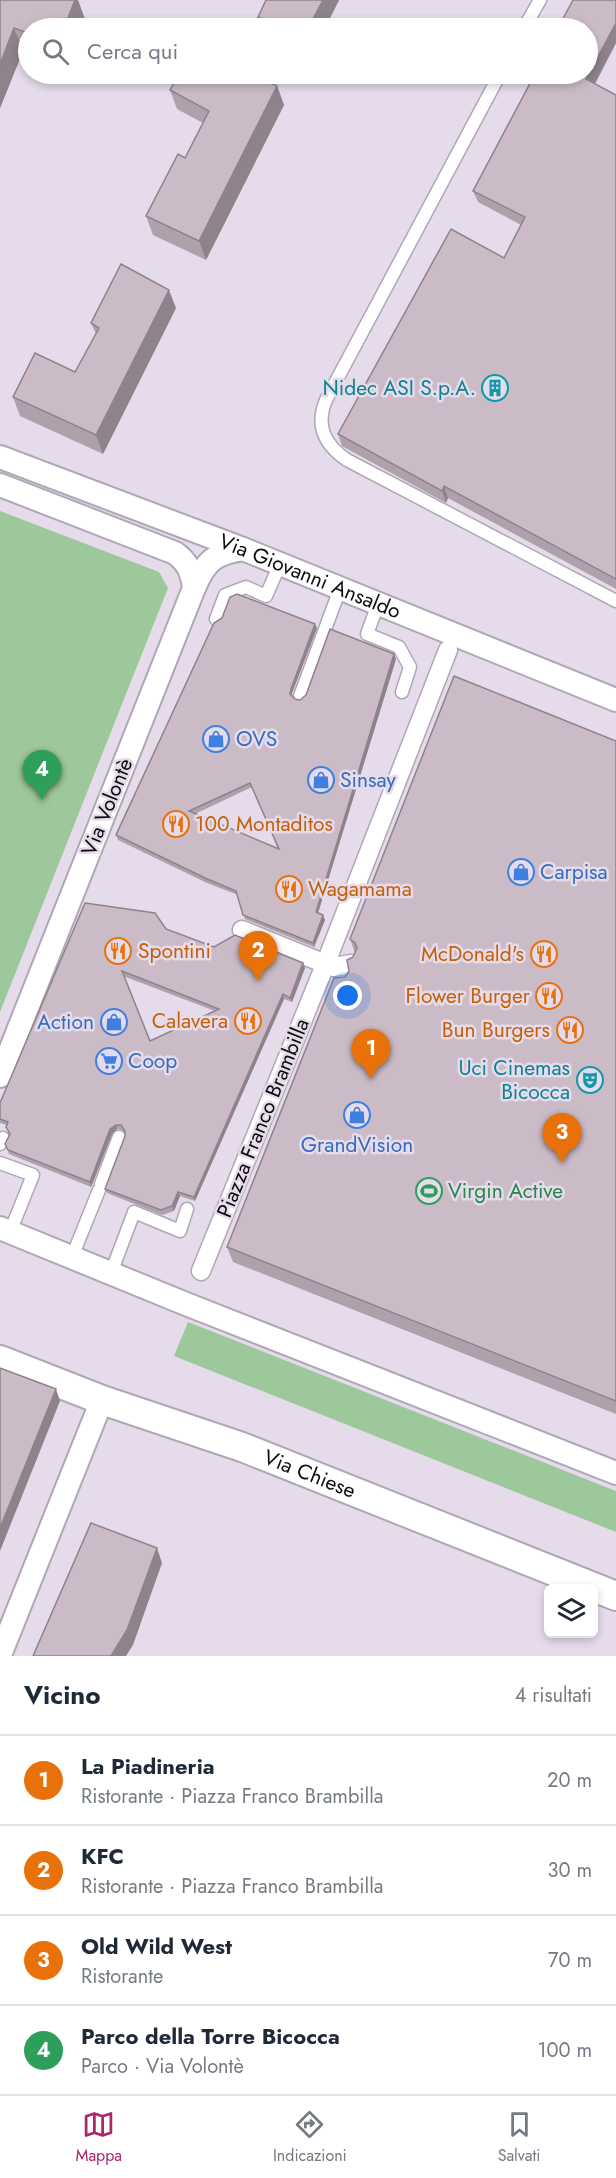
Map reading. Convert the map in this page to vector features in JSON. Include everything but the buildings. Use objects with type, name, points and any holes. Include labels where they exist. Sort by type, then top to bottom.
[{"type":"street","name":"Via Giovanni Ansaldo","points":[[0,457],[243,549],[616,700]]},
{"type":"street","points":[[0,485],[165,548],[182,558],[191,571],[194,588]]},
{"type":"street","name":"Via Volontè","points":[[0,1076],[194,588],[203,570],[213,559],[226,552],[243,549]]},
{"type":"street","name":"Piazza Franco Brambilla","points":[[201,1271],[338,970],[448,650]]},
{"type":"street","points":[[242,930],[338,970]]},
{"type":"street","points":[[5,1230],[186,1304],[616,1473]]},
{"type":"street","name":"Via Chiese","points":[[0,1360],[102,1400],[249,1450],[616,1596]]},
{"type":"street","points":[[0,1655],[102,1400]]},
{"type":"lane","points":[[530,18],[540,0]]},
{"type":"lane","points":[[495,84],[326,400],[320,421],[322,431],[327,443],[347,460],[616,601]]},
{"type":"lane","points":[[216,619],[225,595],[246,587],[266,596],[280,564]]},
{"type":"lane","points":[[300,696],[340,589]]},
{"type":"lane","points":[[378,604],[367,634],[399,647],[410,667],[402,692]]},
{"type":"lane","points":[[72,1257],[119,1137]]},
{"type":"lane","points":[[0,1163],[33,1175],[5,1230]]},
{"type":"lane","points":[[111,1273],[134,1212],[180,1231],[188,1209]]},
{"type":"green space","points":[[0,511],[159,572],[168,588],[0,1012]]},
{"type":"green space","points":[[188,1322],[616,1491],[616,1532],[174,1356]]},
{"type":"place","name":"Nidec ASI S.p.A.","points":[[495,388]]},
{"type":"place","name":"OVS","points":[[216,739]]},
{"type":"place","name":"Sinsay","points":[[321,780]]},
{"type":"place","name":"Parco della Torre Bicocca","points":[[42,800]]},
{"type":"place","name":"100 Montaditos","points":[[176,824]]},
{"type":"place","name":"Carpisa","points":[[521,872]]},
{"type":"place","name":"Wagamama","points":[[289,889]]},
{"type":"place","name":"Spontini","points":[[118,951]]},
{"type":"place","name":"McDonald's","points":[[544,954]]},
{"type":"place","name":"KFC","points":[[258,981]]},
{"type":"place","name":"Flower Burger","points":[[549,996]]},
{"type":"place","name":"Calavera","points":[[248,1021]]},
{"type":"place","name":"Action","points":[[114,1022]]},
{"type":"place","name":"Bun Burgers","points":[[570,1030]]},
{"type":"place","name":"Coop","points":[[109,1061]]},
{"type":"place","name":"La Piadineria","points":[[371,1079]]},
{"type":"place","name":"Uci Cinemas Bicocca","points":[[590,1080]]},
{"type":"place","name":"GrandVision","points":[[357,1115]]},
{"type":"place","name":"Old Wild West","points":[[562,1163]]},
{"type":"place","name":"Virgin Active","points":[[429,1191]]}]
